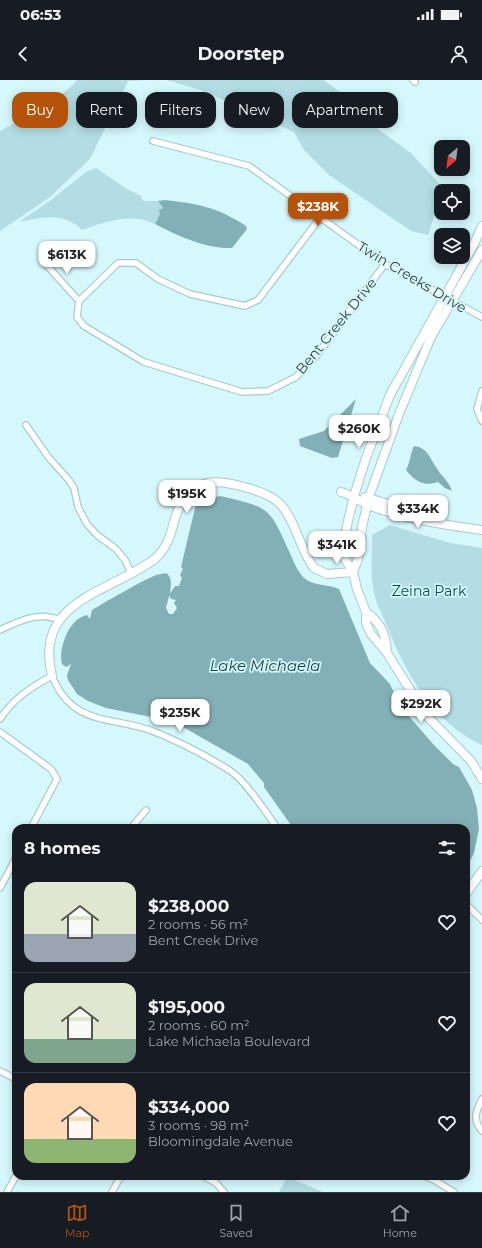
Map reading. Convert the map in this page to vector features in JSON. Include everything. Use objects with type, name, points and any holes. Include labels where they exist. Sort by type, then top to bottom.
[{"type":"street","name":"Twin Creeks Drive","points":[[153,141],[249,166],[385,264],[482,317]]},
{"type":"street","points":[[43,261],[79,301],[118,263],[136,263],[158,279],[190,294],[245,306],[258,300],[320,218]]},
{"type":"street","points":[[482,226],[474,244],[390,395],[366,458],[354,496],[347,525],[344,550],[345,559],[353,572],[356,589],[366,612],[366,623],[369,631],[387,653],[422,711],[478,766],[482,778]]},
{"type":"street","points":[[353,572],[358,559],[368,501],[394,426],[427,345],[482,250]]},
{"type":"street","name":"Bent Creek Drive","points":[[79,301],[76,317],[84,326],[144,362],[242,392],[268,391],[296,377],[311,361],[385,264]]},
{"type":"street","points":[[482,391],[477,409],[482,421]]},
{"type":"street","points":[[26,425],[48,458],[68,478],[74,488],[78,507],[88,524],[97,535],[116,549],[126,560],[131,573]]},
{"type":"street","points":[[274,824],[246,785],[228,769],[159,734],[129,725],[93,718],[79,711],[62,696],[52,676],[49,650],[52,636],[59,620],[75,603],[151,562],[164,549],[171,537],[179,508],[188,493],[204,484],[218,482],[231,483],[264,493],[279,503],[289,517],[309,561],[317,570],[332,574],[353,572]]},
{"type":"street","points":[[341,492],[368,501],[478,529]]},
{"type":"street","points":[[366,612],[375,619],[383,630],[387,653]]},
{"type":"street","points":[[0,630],[26,619],[47,616],[59,620]]},
{"type":"street","points":[[0,719],[10,705],[22,694],[52,676]]},
{"type":"street","points":[[0,732],[51,769],[57,779],[34,824]]},
{"type":"street","points":[[134,824],[146,810]]},
{"type":"street","points":[[0,888],[12,866]]},
{"type":"street","points":[[470,888],[482,871]]},
{"type":"street","points":[[470,908],[482,920]]},
{"type":"street","points":[[0,1071],[12,1077]]},
{"type":"street","points":[[482,1099],[475,1113],[476,1122],[482,1131]]},
{"type":"street","points":[[7,1192],[14,1180]]},
{"type":"street","points":[[112,1192],[119,1180]]},
{"type":"street","points":[[212,1180],[216,1182],[224,1192]]},
{"type":"street","points":[[434,1180],[454,1192]]},
{"type":"green space","points":[[77,80],[146,80],[128,81],[123,92],[76,92],[76,128],[105,128],[90,159],[50,197],[0,231],[0,131],[12,124],[12,128],[68,128],[68,92],[64,92]]},
{"type":"green space","points":[[166,80],[324,80],[340,92],[292,92],[292,128],[376,128],[411,153],[439,184],[434,184],[434,217],[428,235],[411,231],[329,175],[304,150],[294,132],[284,127],[284,92],[224,92],[224,100],[216,96],[216,92],[204,91]]},
{"type":"green space","points":[[96,168],[127,189],[141,196],[143,201],[158,201],[163,208],[155,224],[146,220],[127,219],[109,221],[82,230],[68,220],[53,217],[19,222],[51,200],[86,172]]},
{"type":"green space","name":"Zeina Park","points":[[390,525],[450,543],[482,548],[482,745],[449,724],[435,710],[423,694],[402,660],[376,601],[372,579],[372,535]]},
{"type":"green space","points":[[285,1180],[294,1180],[323,1192],[279,1192]]},
{"type":"water","points":[[165,200],[188,203],[217,210],[246,226],[247,229],[232,248],[222,248],[192,241],[155,224],[160,214],[159,210],[163,208],[158,201]]},
{"type":"water","points":[[356,399],[338,457],[332,458],[300,446],[299,439],[324,431]]},
{"type":"water","points":[[414,446],[419,447],[428,454],[449,484],[452,491],[445,488],[438,482],[428,484],[420,482],[406,470]]},
{"type":"water","name":"Lake Michaela","points":[[221,496],[249,503],[266,511],[277,525],[295,565],[304,578],[316,584],[339,589],[370,663],[390,684],[395,700],[433,744],[453,764],[459,767],[472,790],[477,808],[479,829],[474,853],[470,861],[470,824],[290,824],[264,787],[264,783],[248,764],[183,727],[161,719],[106,708],[88,701],[77,694],[68,680],[67,675],[71,664],[66,667],[62,664],[61,658],[63,643],[66,635],[75,622],[81,617],[87,615],[90,619],[92,610],[156,575],[166,573],[169,576],[171,584],[170,594],[175,586],[179,586],[182,578],[180,575],[183,569],[181,567],[197,504],[200,504],[209,498]],"holes":[[[169,596],[171,599],[176,600],[174,603],[177,608],[173,614],[169,614],[166,608]]]}]
